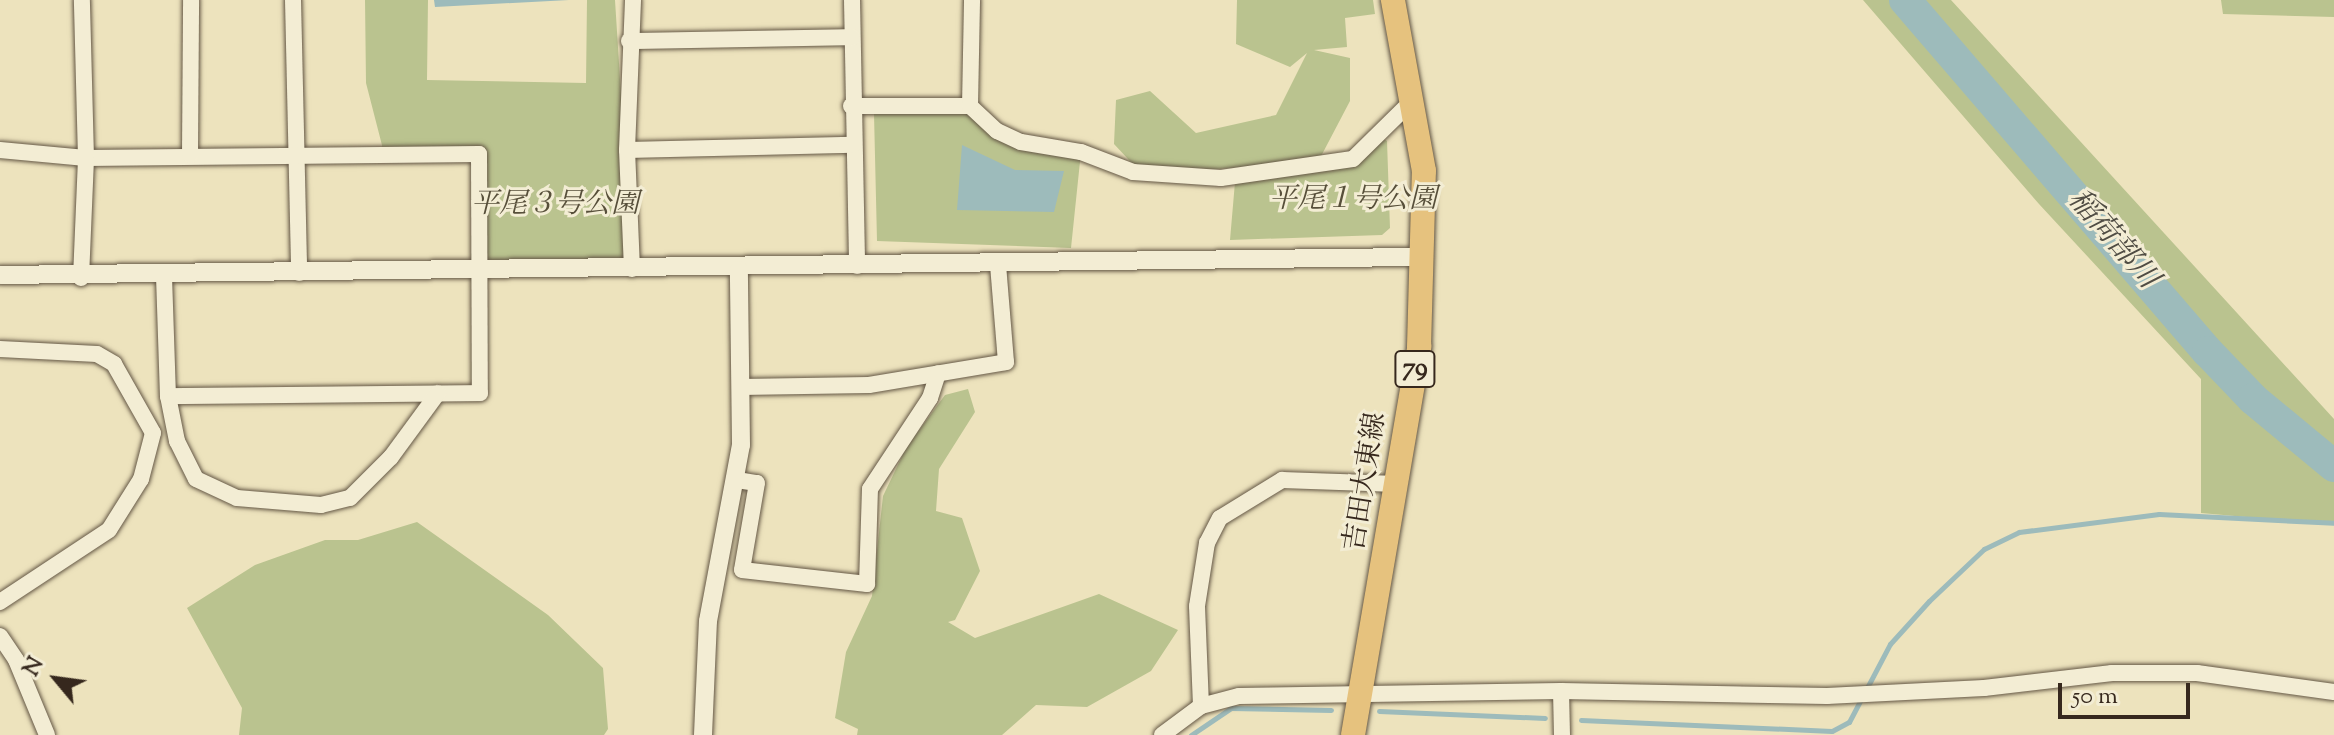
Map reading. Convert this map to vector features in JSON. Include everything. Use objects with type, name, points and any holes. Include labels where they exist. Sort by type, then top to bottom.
[{"type":"main road","name":"吉田大東線","points":[[1353,735],[1419,347],[1424,171],[1393,0]]},
{"type":"street","points":[[81,278],[86,158],[82,0]]},
{"type":"street","points":[[190,155],[191,0]]},
{"type":"street","points":[[293,0],[299,273]]},
{"type":"street","points":[[632,269],[627,150],[633,0]]},
{"type":"street","points":[[852,0],[851,106],[857,266]]},
{"type":"street","points":[[970,106],[972,0]]},
{"type":"street","points":[[629,41],[852,37]]},
{"type":"street","points":[[851,106],[970,106],[997,131],[1021,142],[1081,152],[1133,172],[1221,178],[1353,159],[1412,101]]},
{"type":"street","points":[[627,150],[853,145]]},
{"type":"street","points":[[0,150],[86,158],[295,153],[479,154],[480,393],[168,396]]},
{"type":"street","points":[[0,275],[81,278],[739,270],[1421,257]]},
{"type":"street","points":[[740,387],[869,385],[1006,362],[998,264]]},
{"type":"street","points":[[703,735],[706,632],[737,480],[739,270]]},
{"type":"street","points":[[164,276],[168,396],[177,441],[196,479],[237,498],[321,505],[357,493],[438,393]]},
{"type":"street","points":[[0,349],[97,354],[114,364],[153,433],[141,479],[109,530],[0,602]]},
{"type":"street","points":[[737,480],[757,483],[742,570],[867,584],[870,489],[930,398],[938,373]]},
{"type":"street","points":[[1201,706],[1197,606],[1207,543],[1220,518],[1282,480],[1397,484]]},
{"type":"street","points":[[0,636],[16,660],[47,735]]},
{"type":"street","points":[[1162,735],[1201,706],[1239,696],[1561,691],[1851,695],[2155,673],[2197,673],[2334,692]]},
{"type":"street","points":[[1561,691],[1562,735]]},
{"type":"green space","name":"平尾３号公園","points":[[365,0],[428,0],[427,80],[586,83],[587,0],[615,0],[632,269],[479,272],[483,146],[384,153],[366,83]]},
{"type":"green space","points":[[1237,0],[1373,0],[1375,14],[1345,18],[1347,47],[1314,50],[1350,58],[1350,101],[1318,162],[1142,174],[1114,144],[1116,100],[1150,91],[1196,133],[1276,115],[1307,53],[1290,67],[1236,44]]},
{"type":"green space","points":[[1863,0],[1951,0],[2334,419],[2334,525],[2201,513],[2201,379],[2039,204]]},
{"type":"green space","points":[[2221,0],[2334,0],[2334,17],[2223,14]]},
{"type":"green space","points":[[970,106],[997,131],[1081,152],[1071,248],[877,241],[874,114]]},
{"type":"green space","name":"平尾１号公園","points":[[1377,135],[1387,141],[1390,228],[1382,235],[1230,240],[1235,182],[1357,164]]},
{"type":"green space","points":[[968,389],[975,412],[939,469],[936,511],[962,518],[980,571],[955,620],[948,622],[975,638],[1099,594],[1178,630],[1151,671],[1087,707],[1036,705],[1002,735],[857,735],[858,729],[835,718],[846,652],[872,596],[883,496],[906,448],[945,395]]},
{"type":"green space","points":[[417,522],[548,615],[603,668],[608,729],[604,735],[239,735],[242,708],[187,608],[255,565],[325,540],[358,540]]},
{"type":"water","points":[[434,0],[569,0],[435,7]]},
{"type":"water","points":[[962,145],[1015,170],[1064,171],[1054,212],[957,210]]},
{"type":"waterway","name":"稲荷部川","points":[[1905,0],[2208,352],[2253,399],[2334,466]]},
{"type":"waterway","points":[[1581,720],[1832,731],[1849,722],[1890,644],[1929,601],[1984,549],[2019,532],[2159,514],[2334,523]]},
{"type":"waterway","points":[[1191,735],[1231,708],[1331,710]]},
{"type":"waterway","points":[[1379,711],[1545,718]]}]
